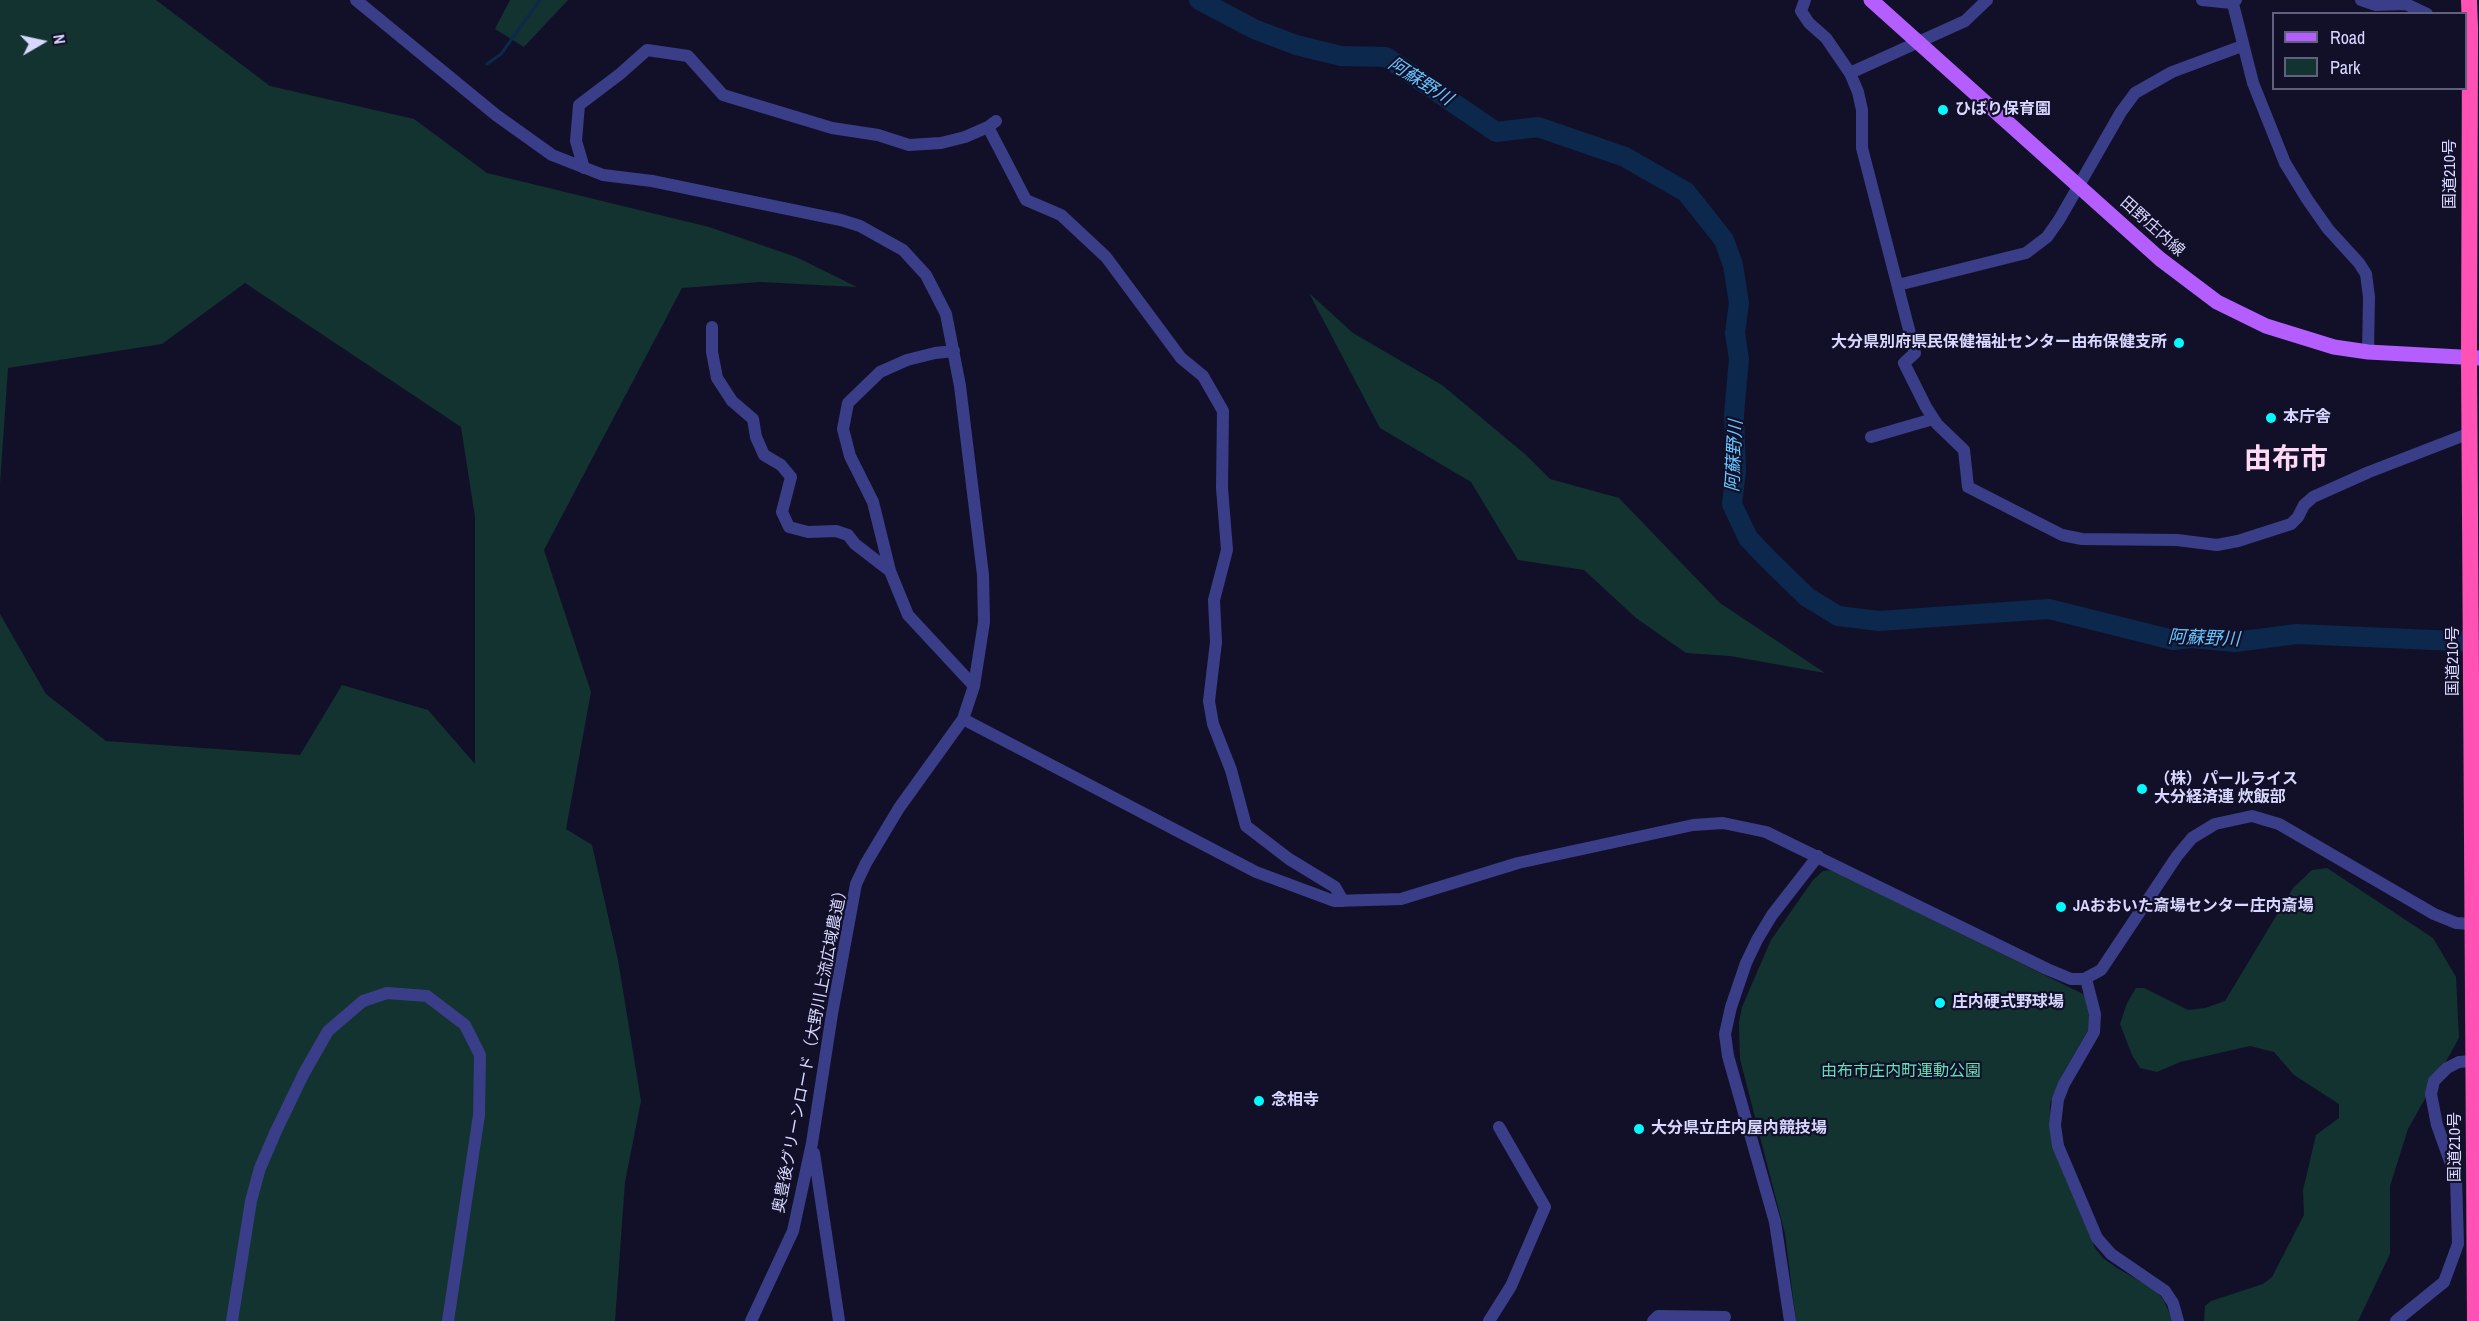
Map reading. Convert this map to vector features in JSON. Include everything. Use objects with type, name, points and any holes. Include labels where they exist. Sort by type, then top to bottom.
[{"type":"highway","name":"国道210号","points":[[2469,0],[2474,310],[2474,358],[2469,396],[2469,433],[2476,863],[2472,924],[2473,1061],[2476,1087],[2475,1321]]},
{"type":"main road","name":"田野庄内線","points":[[1871,0],[2179,275],[2217,302],[2237,313],[2289,334],[2334,347],[2368,352],[2474,358]]},
{"type":"street","name":"奥豊後グリーンロード（大野川上流広域農道）","points":[[356,0],[496,116],[552,156],[603,175],[652,181],[841,220],[875,233],[903,250],[926,275],[946,314],[954,351],[983,575],[984,622],[974,686],[963,719],[900,808],[866,862],[856,884],[832,1014],[812,1143],[794,1231],[751,1321]]},
{"type":"street","points":[[1805,0],[1801,11],[1809,23],[1826,38],[1850,73],[1858,92],[1862,110],[1862,148],[1915,353],[1904,363],[1933,419],[1964,450],[1968,487],[2062,534],[2082,539],[2178,540],[2217,545],[2238,541],[2290,524],[2298,517],[2304,504],[2313,497],[2369,472],[2469,433]]},
{"type":"street","points":[[1850,73],[1965,21],[1987,0]]},
{"type":"street","points":[[2202,0],[2233,1],[2242,46],[2253,83],[2285,163],[2328,229],[2366,274],[2369,297],[2368,352]]},
{"type":"street","points":[[2361,0],[2376,5],[2406,4],[2423,12]]},
{"type":"street","points":[[1898,285],[2026,253],[2047,237],[2080,186],[2121,112],[2135,93],[2172,72],[2242,46]]},
{"type":"street","points":[[584,168],[576,141],[579,105],[620,75],[647,50],[688,56],[723,95],[809,122],[878,135],[909,145],[941,143],[965,137],[992,124],[1026,200],[1061,215],[1106,257],[1181,358],[1203,376],[1223,411],[1222,488],[1227,550],[1214,600],[1216,642],[1209,701],[1212,724],[1231,770],[1246,826],[1289,860],[1335,887],[1343,901]]},
{"type":"street","points":[[712,327],[712,352],[717,378],[732,400],[753,419],[756,437],[764,455],[781,465],[791,477],[782,512],[789,527],[808,532],[836,531],[849,535],[855,544],[891,572]]},
{"type":"street","points":[[954,351],[908,360],[880,372],[848,403],[843,429],[850,456],[873,502],[891,572],[908,615],[974,686]]},
{"type":"street","points":[[2469,396],[2479,416]]},
{"type":"street","points":[[1871,436],[1933,419]]},
{"type":"street","points":[[963,719],[1256,872],[1334,901],[1401,899],[1518,863],[1693,825],[1722,823],[1766,832],[2047,969],[2071,979],[2086,979],[2100,970],[2177,856],[2192,838],[2216,824],[2247,816],[2279,824],[2434,914],[2456,923],[2472,924]]},
{"type":"street","points":[[1790,1321],[1775,1222],[1728,1056],[1725,1034],[1731,1007],[1746,963],[1757,940],[1772,915],[1818,856]]},
{"type":"street","points":[[2086,979],[2095,1014],[2094,1032],[2064,1084],[2058,1099],[2055,1125],[2058,1146],[2097,1238],[2111,1254],[2165,1291],[2173,1304],[2178,1321]]},
{"type":"street","points":[[232,1321],[251,1201],[260,1168],[276,1131],[304,1072],[328,1031],[363,1000],[387,993],[427,996],[465,1025],[480,1056],[479,1115],[448,1321]]},
{"type":"street","points":[[2396,1321],[2444,1282],[2458,1244],[2456,1178],[2436,1125],[2431,1094],[2434,1081],[2447,1068],[2459,1062],[2473,1061]]},
{"type":"street","points":[[1489,1321],[1510,1286],[1545,1207],[1499,1127]]},
{"type":"street","points":[[812,1143],[839,1321]]},
{"type":"street","points":[[1653,1321],[1658,1316],[1725,1317]]},
{"type":"green space","points":[[0,0],[156,0],[270,86],[414,119],[487,173],[709,227],[796,257],[857,287],[760,282],[682,288],[544,550],[591,692],[566,829],[592,845],[618,960],[641,1101],[625,1182],[615,1321],[0,1321],[0,614],[46,694],[106,741],[300,755],[342,685],[428,710],[475,764],[475,517],[461,427],[245,283],[162,344],[8,368],[0,484]]},
{"type":"green space","points":[[510,0],[568,0],[524,47],[495,29]]},
{"type":"green space","points":[[1309,293],[1353,333],[1442,385],[1526,455],[1550,479],[1619,498],[1720,603],[1825,673],[1730,656],[1686,653],[1636,618],[1584,570],[1518,560],[1471,482],[1380,428]]},
{"type":"green space","points":[[2327,868],[2433,938],[2456,977],[2459,1038],[2408,1129],[2390,1186],[2390,1254],[2358,1321],[2204,1321],[2205,1306],[2211,1301],[2263,1284],[2272,1277],[2304,1215],[2303,1190],[2316,1135],[2339,1118],[2339,1104],[2294,1075],[2274,1052],[2250,1046],[2180,1062],[2157,1072],[2140,1068],[2132,1055],[2120,1024],[2127,1003],[2136,988],[2144,988],[2188,1010],[2205,1008],[2225,1001],[2293,888],[2312,870]]},
{"type":"green space","name":"由布市庄内町運動公園","points":[[1832,870],[2085,995],[2090,1011],[2089,1028],[2061,1077],[2050,1104],[2050,1130],[2053,1146],[2095,1248],[2103,1258],[2117,1268],[2156,1290],[2173,1321],[1796,1321],[1785,1234],[1740,1059],[1739,1022],[1742,1007],[1771,940],[1813,880],[1823,871]]},
{"type":"waterway","points":[[487,64],[501,54],[540,0]]},
{"type":"waterway","name":"阿蘇野川","points":[[1199,0],[1254,29],[1296,45],[1341,56],[1386,57],[1496,132],[1538,127],[1625,157],[1686,192],[1724,240],[1733,265],[1739,303],[1735,333],[1739,359],[1734,414],[1736,471],[1732,504],[1748,538],[1807,597],[1838,616],[1879,621],[2049,609],[2173,640],[2191,638],[2235,642],[2297,634],[2479,642]]},
{"type":"place","name":"ひばり保育園","points":[[1943,110]]},
{"type":"place","name":"大分県別府県民保健福祉センター由布保健支所","points":[[2179,343]]},
{"type":"place","name":"本庁舎","points":[[2271,418]]},
{"type":"place","name":"（株）パールライス 大分経済連 炊飯部","points":[[2142,789]]},
{"type":"place","name":"JAおおいた斎場センター庄内斎場","points":[[2061,907]]},
{"type":"place","name":"庄内硬式野球場","points":[[1940,1003]]},
{"type":"place","name":"念相寺","points":[[1259,1101]]},
{"type":"place","name":"大分県立庄内屋内競技場","points":[[1639,1129]]},
{"type":"district","name":"由布市","points":[[2286,460]]}]
